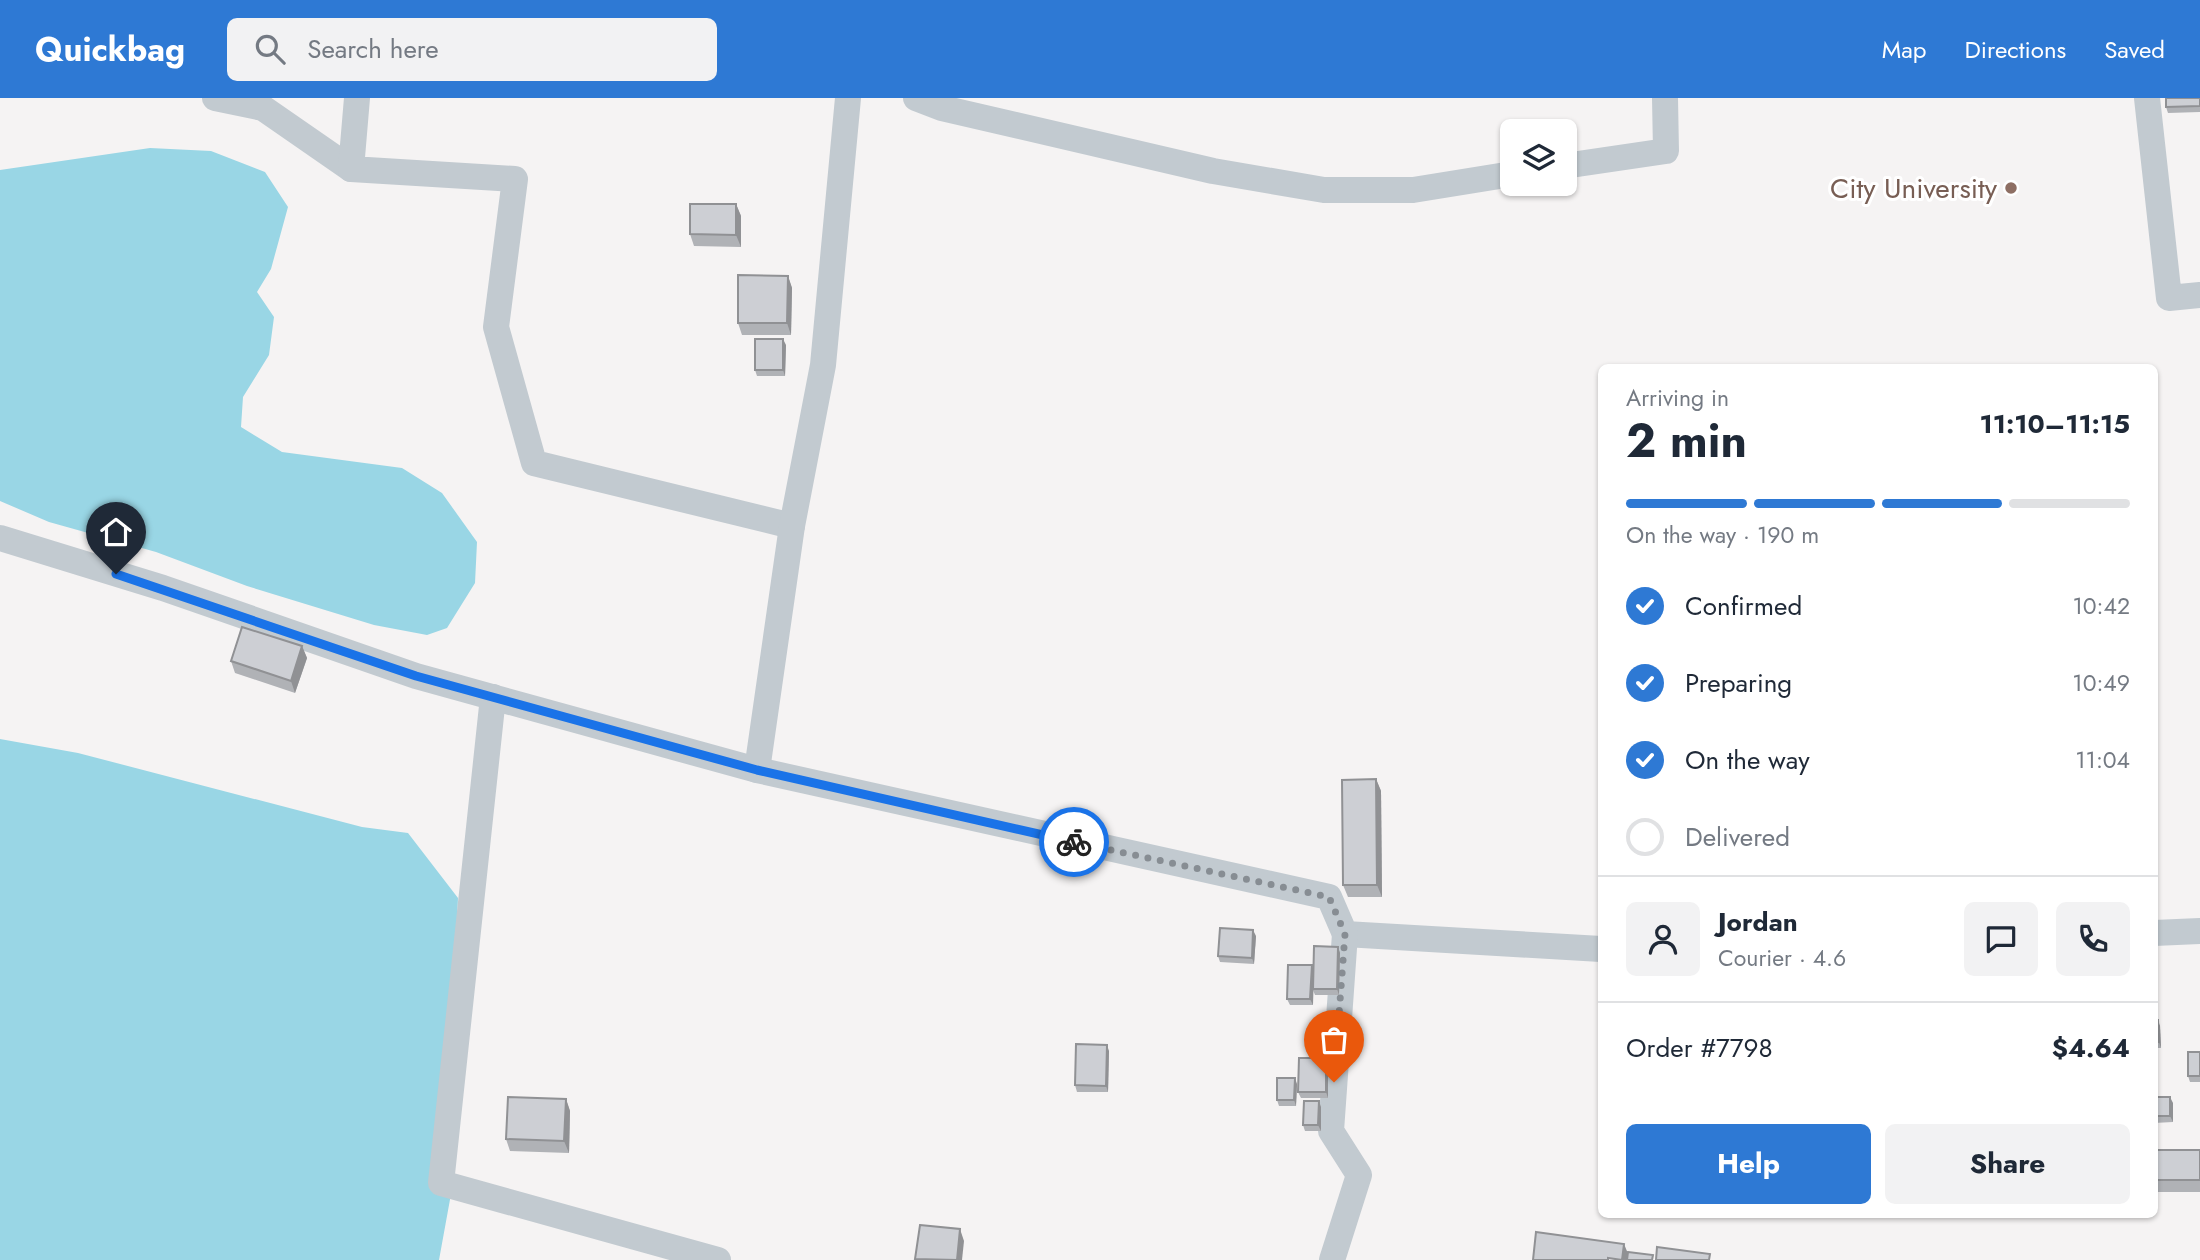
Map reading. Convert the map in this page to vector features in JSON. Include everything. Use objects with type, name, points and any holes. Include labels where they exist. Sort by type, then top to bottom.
[{"type":"street","points":[[215,98],[263,108],[351,169],[515,179],[496,327],[534,463],[792,526]]},
{"type":"street","points":[[351,169],[357,98]]},
{"type":"street","points":[[757,770],[792,526],[823,365],[848,98]]},
{"type":"street","points":[[916,98],[942,108],[1213,171],[1324,190],[1413,190],[1500,176]]},
{"type":"street","points":[[1577,164],[1666,151],[1665,98]]},
{"type":"street","points":[[2147,98],[2169,298],[2200,295]]},
{"type":"street","points":[[0,538],[163,588],[416,676],[757,770],[1329,897],[1345,934],[1331,1131],[1359,1175],[1332,1260]]},
{"type":"street","points":[[493,697],[441,1183],[718,1260]]},
{"type":"street","points":[[2158,933],[2200,931]]},
{"type":"street","points":[[1345,934],[1598,949]]},
{"type":"water","points":[[150,148],[211,151],[265,172],[288,207],[271,269],[257,292],[274,317],[269,355],[243,397],[241,427],[282,452],[402,468],[442,493],[477,542],[475,583],[447,628],[427,635],[374,625],[247,586],[156,552],[49,522],[0,501],[0,170]]},
{"type":"water","points":[[0,739],[78,753],[362,827],[408,833],[458,898],[451,1060],[453,1183],[439,1260],[0,1260]]},
{"type":"building","points":[[2166,98],[2200,98],[2200,106],[2166,107]]},
{"type":"building","points":[[690,204],[736,204],[736,235],[690,234]]},
{"type":"building","points":[[738,275],[788,276],[787,323],[738,323]]},
{"type":"building","points":[[755,339],[783,339],[783,370],[755,370]]},
{"type":"building","points":[[242,627],[302,646],[291,681],[231,661]]},
{"type":"building","points":[[1376,779],[1377,885],[1343,885],[1342,780]]},
{"type":"building","points":[[1220,928],[1253,930],[1252,958],[1218,956]]},
{"type":"building","points":[[1314,946],[1338,947],[1337,989],[1313,989]]},
{"type":"building","points":[[1288,965],[1312,965],[1310,999],[1287,999]]},
{"type":"building","points":[[1317,1042],[1327,1042],[1327,1053],[1316,1053]]},
{"type":"building","points":[[1076,1044],[1107,1045],[1106,1086],[1075,1085]]},
{"type":"building","points":[[2188,1052],[2200,1052],[2200,1076],[2188,1076]]},
{"type":"building","points":[[1299,1058],[1326,1058],[1326,1092],[1298,1092]]},
{"type":"building","points":[[1277,1078],[1295,1078],[1294,1100],[1277,1100]]},
{"type":"building","points":[[508,1097],[566,1099],[564,1141],[506,1139]]},
{"type":"building","points":[[2158,1097],[2170,1097],[2170,1116],[2158,1116]]},
{"type":"building","points":[[1304,1101],[1319,1101],[1318,1125],[1303,1125]]},
{"type":"building","points":[[2158,1150],[2200,1150],[2200,1180],[2158,1180]]},
{"type":"building","points":[[920,1225],[960,1229],[957,1260],[915,1259]]},
{"type":"building","points":[[1536,1232],[1624,1244],[1622,1260],[1533,1260]]},
{"type":"building","points":[[1657,1247],[1710,1254],[1709,1260],[1656,1260]]},
{"type":"building","points":[[1628,1252],[1653,1255],[1652,1260],[1627,1260]]},
{"type":"way so far","points":[[1074,842],[1329,897],[1345,934],[1334,1082]]},
{"type":"place","name":"City University","points":[[2011,188]]},
{"type":"route","points":[[116,574],[416,676],[757,770],[1074,842]]}]
